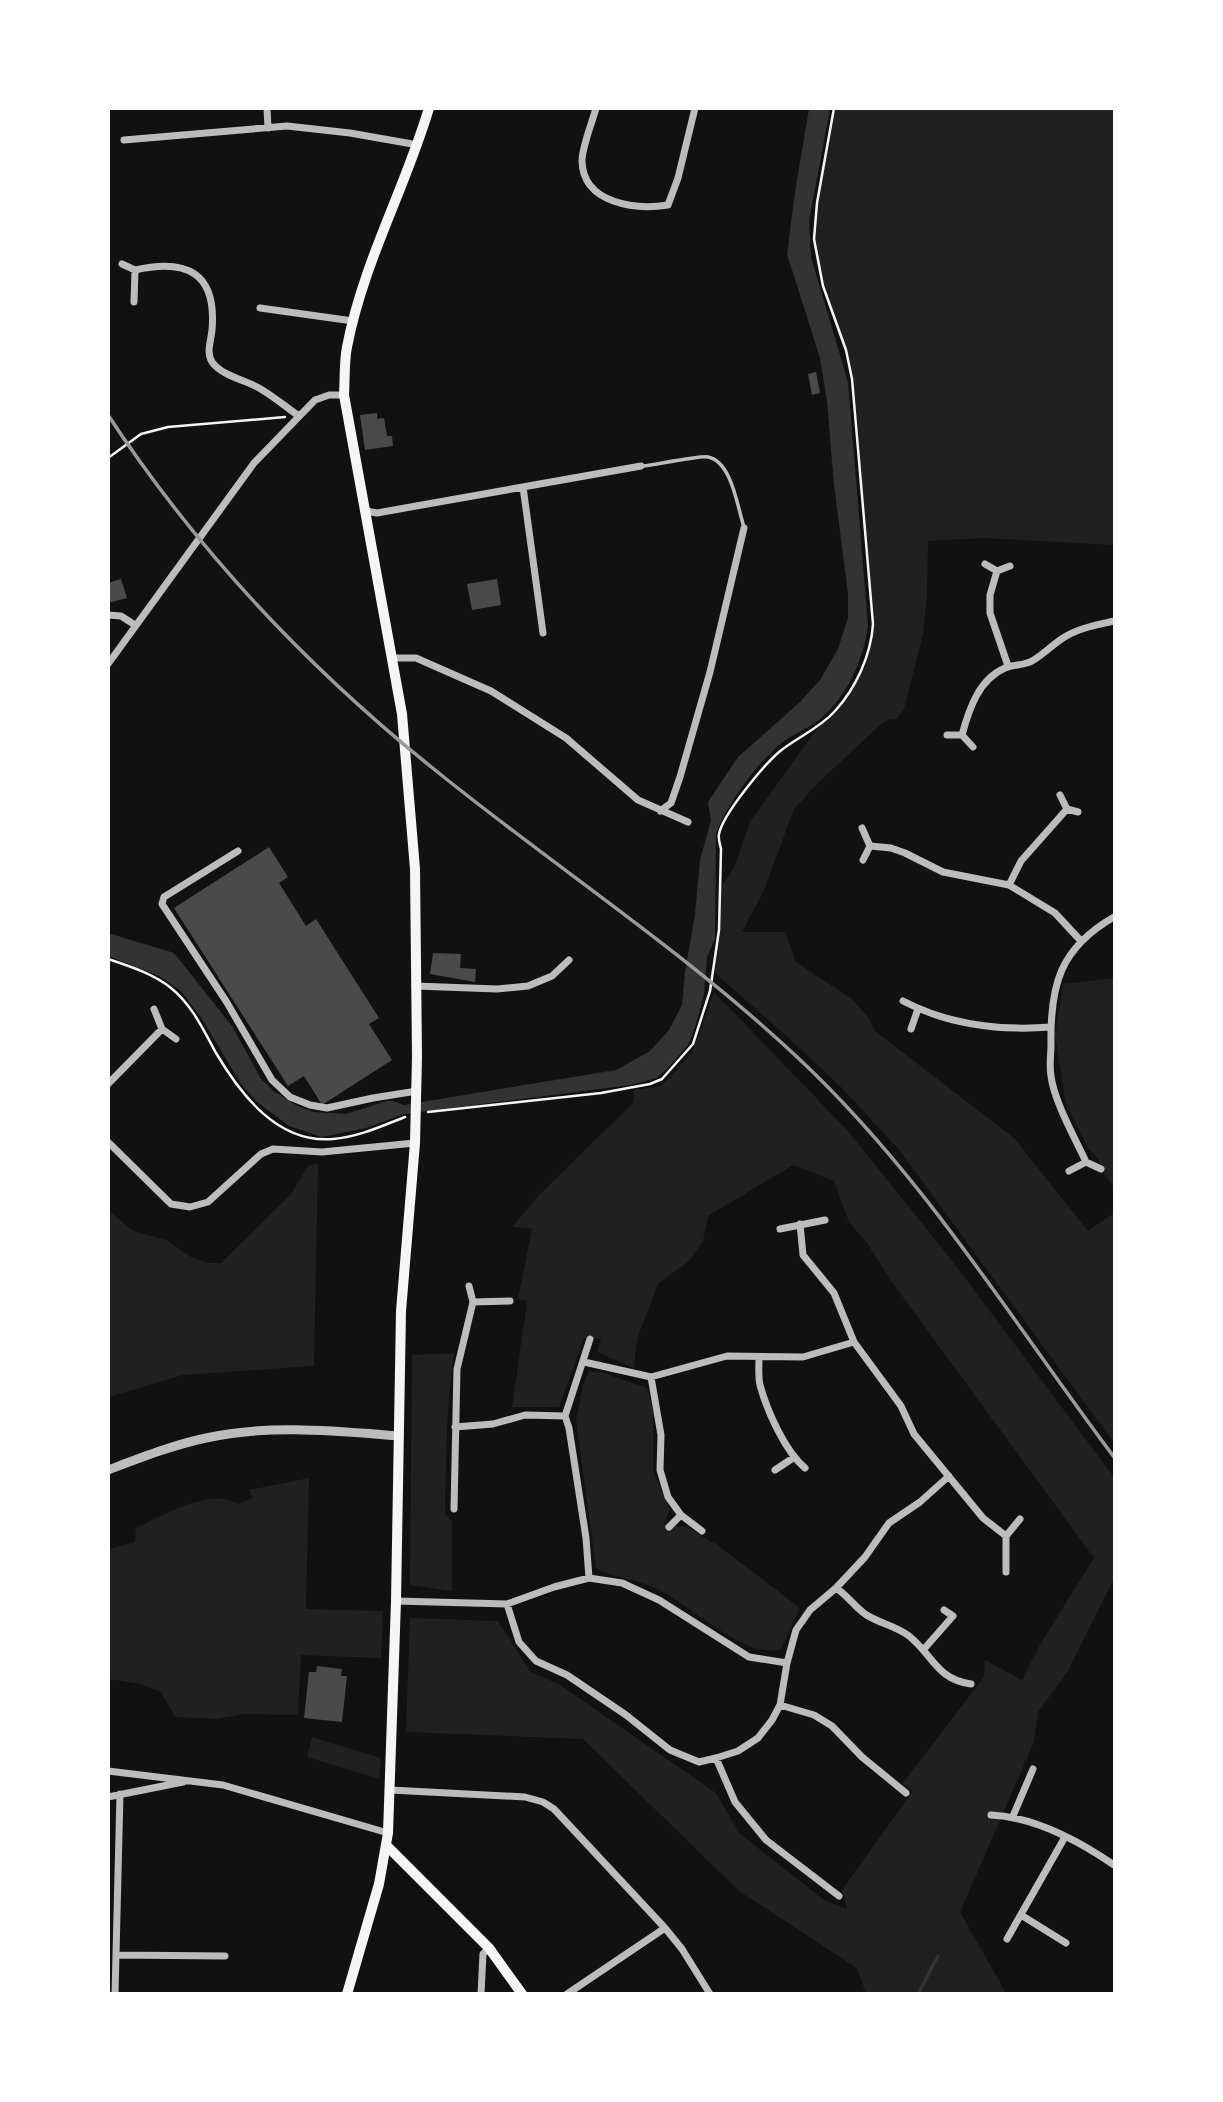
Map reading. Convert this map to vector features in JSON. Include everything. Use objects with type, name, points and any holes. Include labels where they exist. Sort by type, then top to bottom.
[{"type":"main road","points":[[347,1993],[379,1884],[388,1833],[396,1601],[401,1311],[417,1093],[415,869],[402,714],[344,395],[347,350],[353,321],[374,252],[418,145],[429,108]]},
{"type":"main road","points":[[386,1845],[489,1948],[522,1993]]},
{"type":"street","points":[[267,108],[268,128]]},
{"type":"street","points":[[597,108],[582,160],[586,178],[602,197],[623,204],[654,207],[668,205],[678,178],[695,108]]},
{"type":"street","points":[[124,140],[288,126],[418,145]]},
{"type":"street","points":[[122,264],[135,270],[166,265],[196,274],[207,284],[212,307],[209,351],[213,363],[227,373],[259,388],[299,416]]},
{"type":"street","points":[[134,302],[135,270]]},
{"type":"street","points":[[260,308],[353,321]]},
{"type":"street","points":[[108,664],[254,463],[315,400],[344,395]]},
{"type":"street","points":[[366,511],[377,513],[641,466]]},
{"type":"street","points":[[523,487],[543,633]]},
{"type":"street","points":[[660,811],[671,803],[680,777],[710,672],[744,528]]},
{"type":"street","points":[[985,564],[998,570],[1010,566]]},
{"type":"street","points":[[998,570],[990,595],[990,613],[1008,666]]},
{"type":"street","points":[[108,615],[121,616],[135,625]]},
{"type":"street","points":[[962,735],[976,696],[995,674],[1008,666],[1030,662],[1064,637],[1079,630],[1115,621]]},
{"type":"street","points":[[392,658],[416,659],[491,691],[566,738],[638,800],[688,822]]},
{"type":"street","points":[[947,735],[962,735],[973,747]]},
{"type":"street","points":[[1060,795],[1067,809],[1079,812]]},
{"type":"street","points":[[1009,885],[1021,861],[1067,809]]},
{"type":"street","points":[[862,828],[870,846]]},
{"type":"street","points":[[870,846],[891,848],[943,872],[1009,885],[1055,913],[1081,942]]},
{"type":"street","points":[[863,860],[870,846]]},
{"type":"street","points":[[238,851],[164,897],[162,904],[226,1000],[272,1080],[290,1097],[327,1108],[373,1098],[417,1093]]},
{"type":"street","points":[[1101,1169],[1086,1161],[1051,1078],[1051,1027],[1056,980],[1065,962],[1081,942],[1115,917]]},
{"type":"street","points":[[415,986],[497,989],[528,986],[552,976],[569,960]]},
{"type":"street","points":[[903,1001],[918,1009],[998,1029],[1051,1027]]},
{"type":"street","points":[[154,1009],[162,1029],[176,1039]]},
{"type":"street","points":[[911,1029],[918,1009]]},
{"type":"street","points":[[108,1084],[162,1029]]},
{"type":"street","points":[[108,1142],[171,1204],[190,1207],[208,1202],[261,1154],[273,1149],[322,1152],[415,1143]]},
{"type":"street","points":[[1069,1171],[1086,1161]]},
{"type":"street","points":[[780,1229],[825,1220]]},
{"type":"street","points":[[800,1224],[803,1255],[834,1293],[854,1342],[901,1406],[914,1434],[983,1518],[1006,1536]]},
{"type":"street","points":[[454,1509],[457,1369],[473,1302],[469,1286]]},
{"type":"street","points":[[473,1302],[510,1301]]},
{"type":"street","points":[[589,1578],[586,1538],[565,1416],[590,1339]]},
{"type":"street","points":[[584,1362],[651,1377],[727,1356],[803,1357],[854,1342]]},
{"type":"street","points":[[759,1357],[760,1383],[769,1410],[793,1458],[805,1468]]},
{"type":"street","points":[[651,1377],[661,1435],[660,1470],[668,1497],[681,1515],[702,1531]]},
{"type":"street","points":[[455,1427],[493,1424],[525,1415],[565,1416]]},
{"type":"street","points":[[108,1470],[205,1438],[241,1432],[288,1429],[399,1436]]},
{"type":"street","points":[[775,1470],[793,1458]]},
{"type":"street","points":[[506,1604],[519,1642],[536,1661],[567,1675],[626,1715],[670,1750],[699,1762],[716,1758],[738,1751],[758,1738],[772,1720],[780,1705],[796,1630],[810,1610],[865,1558],[889,1523],[920,1502],[949,1476]]},
{"type":"street","points":[[669,1527],[681,1515]]},
{"type":"street","points":[[1006,1572],[1006,1536],[1020,1519]]},
{"type":"street","points":[[396,1601],[506,1604],[589,1578],[622,1583],[659,1600],[749,1657],[787,1664]]},
{"type":"street","points":[[836,1588],[865,1614],[906,1633],[924,1649],[937,1668],[956,1682],[971,1684]]},
{"type":"street","points":[[924,1649],[953,1616],[944,1610]]},
{"type":"street","points":[[780,1705],[814,1714],[832,1726],[862,1757],[906,1793]]},
{"type":"street","points":[[716,1758],[735,1802],[766,1840],[839,1896]]},
{"type":"street","points":[[1013,1816],[1033,1769]]},
{"type":"street","points":[[108,1771],[223,1785],[388,1833]]},
{"type":"street","points":[[108,1797],[190,1780]]},
{"type":"street","points":[[390,1790],[525,1797],[543,1802],[554,1809],[665,1928],[710,1993]]},
{"type":"street","points":[[115,1993],[120,1794]]},
{"type":"street","points":[[991,1815],[1013,1816],[1090,1848],[1115,1865]]},
{"type":"street","points":[[1007,1939],[1065,1837]]},
{"type":"street","points":[[1021,1915],[1066,1943]]},
{"type":"street","points":[[567,1993],[665,1928]]},
{"type":"street","points":[[481,1993],[483,1954],[489,1948]]},
{"type":"street","points":[[116,1955],[225,1956]]},
{"type":"lane","points":[[641,466],[706,456],[721,463],[727,471],[744,528]]},
{"type":"path","points":[[108,958],[170,987],[189,1006],[236,1085],[258,1110],[288,1130],[318,1140],[337,1139],[416,1115],[601,1093],[650,1084],[662,1079],[693,1044],[710,991],[719,930],[721,849],[718,837],[722,824],[778,753],[819,726],[835,711],[851,689],[868,654],[873,624],[852,379],[846,350],[823,286],[814,239],[817,203],[834,108]]},
{"type":"path","points":[[108,458],[141,434],[168,427],[299,416]]},
{"type":"shaded area","points":[[809,109],[830,109],[809,221],[811,257],[848,382],[868,626],[858,665],[838,701],[819,720],[769,754],[742,787],[720,823],[716,834],[715,939],[707,957],[704,995],[689,1044],[656,1078],[631,1085],[404,1114],[366,1128],[322,1137],[289,1126],[257,1102],[241,1084],[202,1019],[181,991],[159,976],[109,956],[108,933],[174,953],[232,1026],[261,1079],[275,1092],[313,1112],[346,1114],[387,1101],[404,1105],[616,1070],[650,1051],[669,1030],[682,1005],[700,860],[711,820],[708,802],[738,757],[800,702],[820,680],[838,649],[848,618],[848,593],[820,358],[787,254]]},
{"type":"shaded area","points":[[834,109],[1114,109],[1114,545],[983,538],[928,541],[923,634],[904,709],[896,720],[889,719],[880,725],[794,809],[764,890],[742,932],[785,932],[796,962],[852,999],[868,1017],[875,1031],[1014,1138],[1088,1231],[1114,1213],[1114,1443],[900,1151],[841,1087],[714,972],[720,888],[734,868],[750,822],[819,726],[835,711],[851,689],[868,654],[873,624],[852,379],[819,274],[814,238],[818,189]]},
{"type":"shaded area","points":[[1114,978],[1114,1188],[1101,1169],[1099,1160],[1088,1148],[1066,1105],[1055,1035],[1063,984]]},
{"type":"shaded area","points":[[714,992],[847,1130],[950,1258],[1114,1477],[1114,1579],[1068,1671],[1038,1712],[1034,1742],[960,1912],[1006,1993],[866,1993],[857,1968],[739,1891],[583,1739],[406,1732],[410,1618],[498,1621],[531,1672],[560,1685],[716,1793],[739,1833],[824,1900],[847,1909],[842,1890],[913,1791],[902,1784],[984,1677],[985,1660],[1022,1680],[1041,1643],[1094,1558],[892,1282],[867,1243],[849,1222],[834,1181],[793,1165],[708,1216],[703,1241],[689,1261],[658,1284],[637,1339],[634,1368],[597,1352],[601,1339],[584,1338],[559,1407],[512,1407],[527,1301],[518,1299],[532,1229],[512,1227],[540,1194],[634,1102],[634,1090],[661,1086],[692,1053]]},
{"type":"shaded area","points":[[318,1163],[314,1366],[183,1375],[109,1397],[109,1211],[133,1231],[166,1240],[191,1257],[208,1263],[221,1263],[291,1194],[308,1166]]},
{"type":"shaded area","points":[[454,1353],[448,1413],[445,1514],[452,1521],[452,1591],[410,1585],[412,1355]]},
{"type":"shaded area","points":[[589,1371],[601,1372],[647,1388],[653,1412],[653,1471],[670,1510],[664,1523],[688,1528],[716,1544],[800,1608],[781,1649],[751,1647],[657,1589],[596,1568],[576,1420]]},
{"type":"shaded area","points":[[309,1478],[306,1609],[383,1611],[381,1658],[301,1655],[298,1715],[245,1714],[217,1719],[175,1717],[161,1692],[140,1684],[109,1679],[109,1549],[135,1542],[136,1528],[187,1505],[215,1498],[238,1504],[253,1498],[249,1490]]},
{"type":"shaded area","points":[[312,1737],[381,1758],[379,1779],[307,1757]]},
{"type":"building","points":[[816,372],[820,393],[812,395],[808,374]]},
{"type":"building","points":[[377,413],[377,419],[384,418],[387,436],[392,436],[393,446],[365,450],[360,415]]},
{"type":"building","points":[[121,579],[127,598],[108,603],[108,583]]},
{"type":"building","points":[[497,579],[501,605],[472,610],[467,584]]},
{"type":"building","points":[[269,847],[288,877],[279,883],[306,926],[316,919],[379,1018],[369,1024],[392,1060],[322,1105],[304,1076],[288,1086],[174,908]]},
{"type":"building","points":[[433,953],[461,954],[460,968],[476,969],[475,982],[430,974]]},
{"type":"building","points":[[317,1666],[342,1669],[341,1676],[347,1676],[342,1722],[304,1718],[309,1672],[316,1672]]},
{"type":"waterway","points":[[918,1994],[938,1956]]},
{"type":"railway","points":[[108,415],[180,515],[219,562],[302,652],[440,774],[710,981],[796,1056],[842,1101],[925,1198],[964,1249],[1114,1457]]}]
